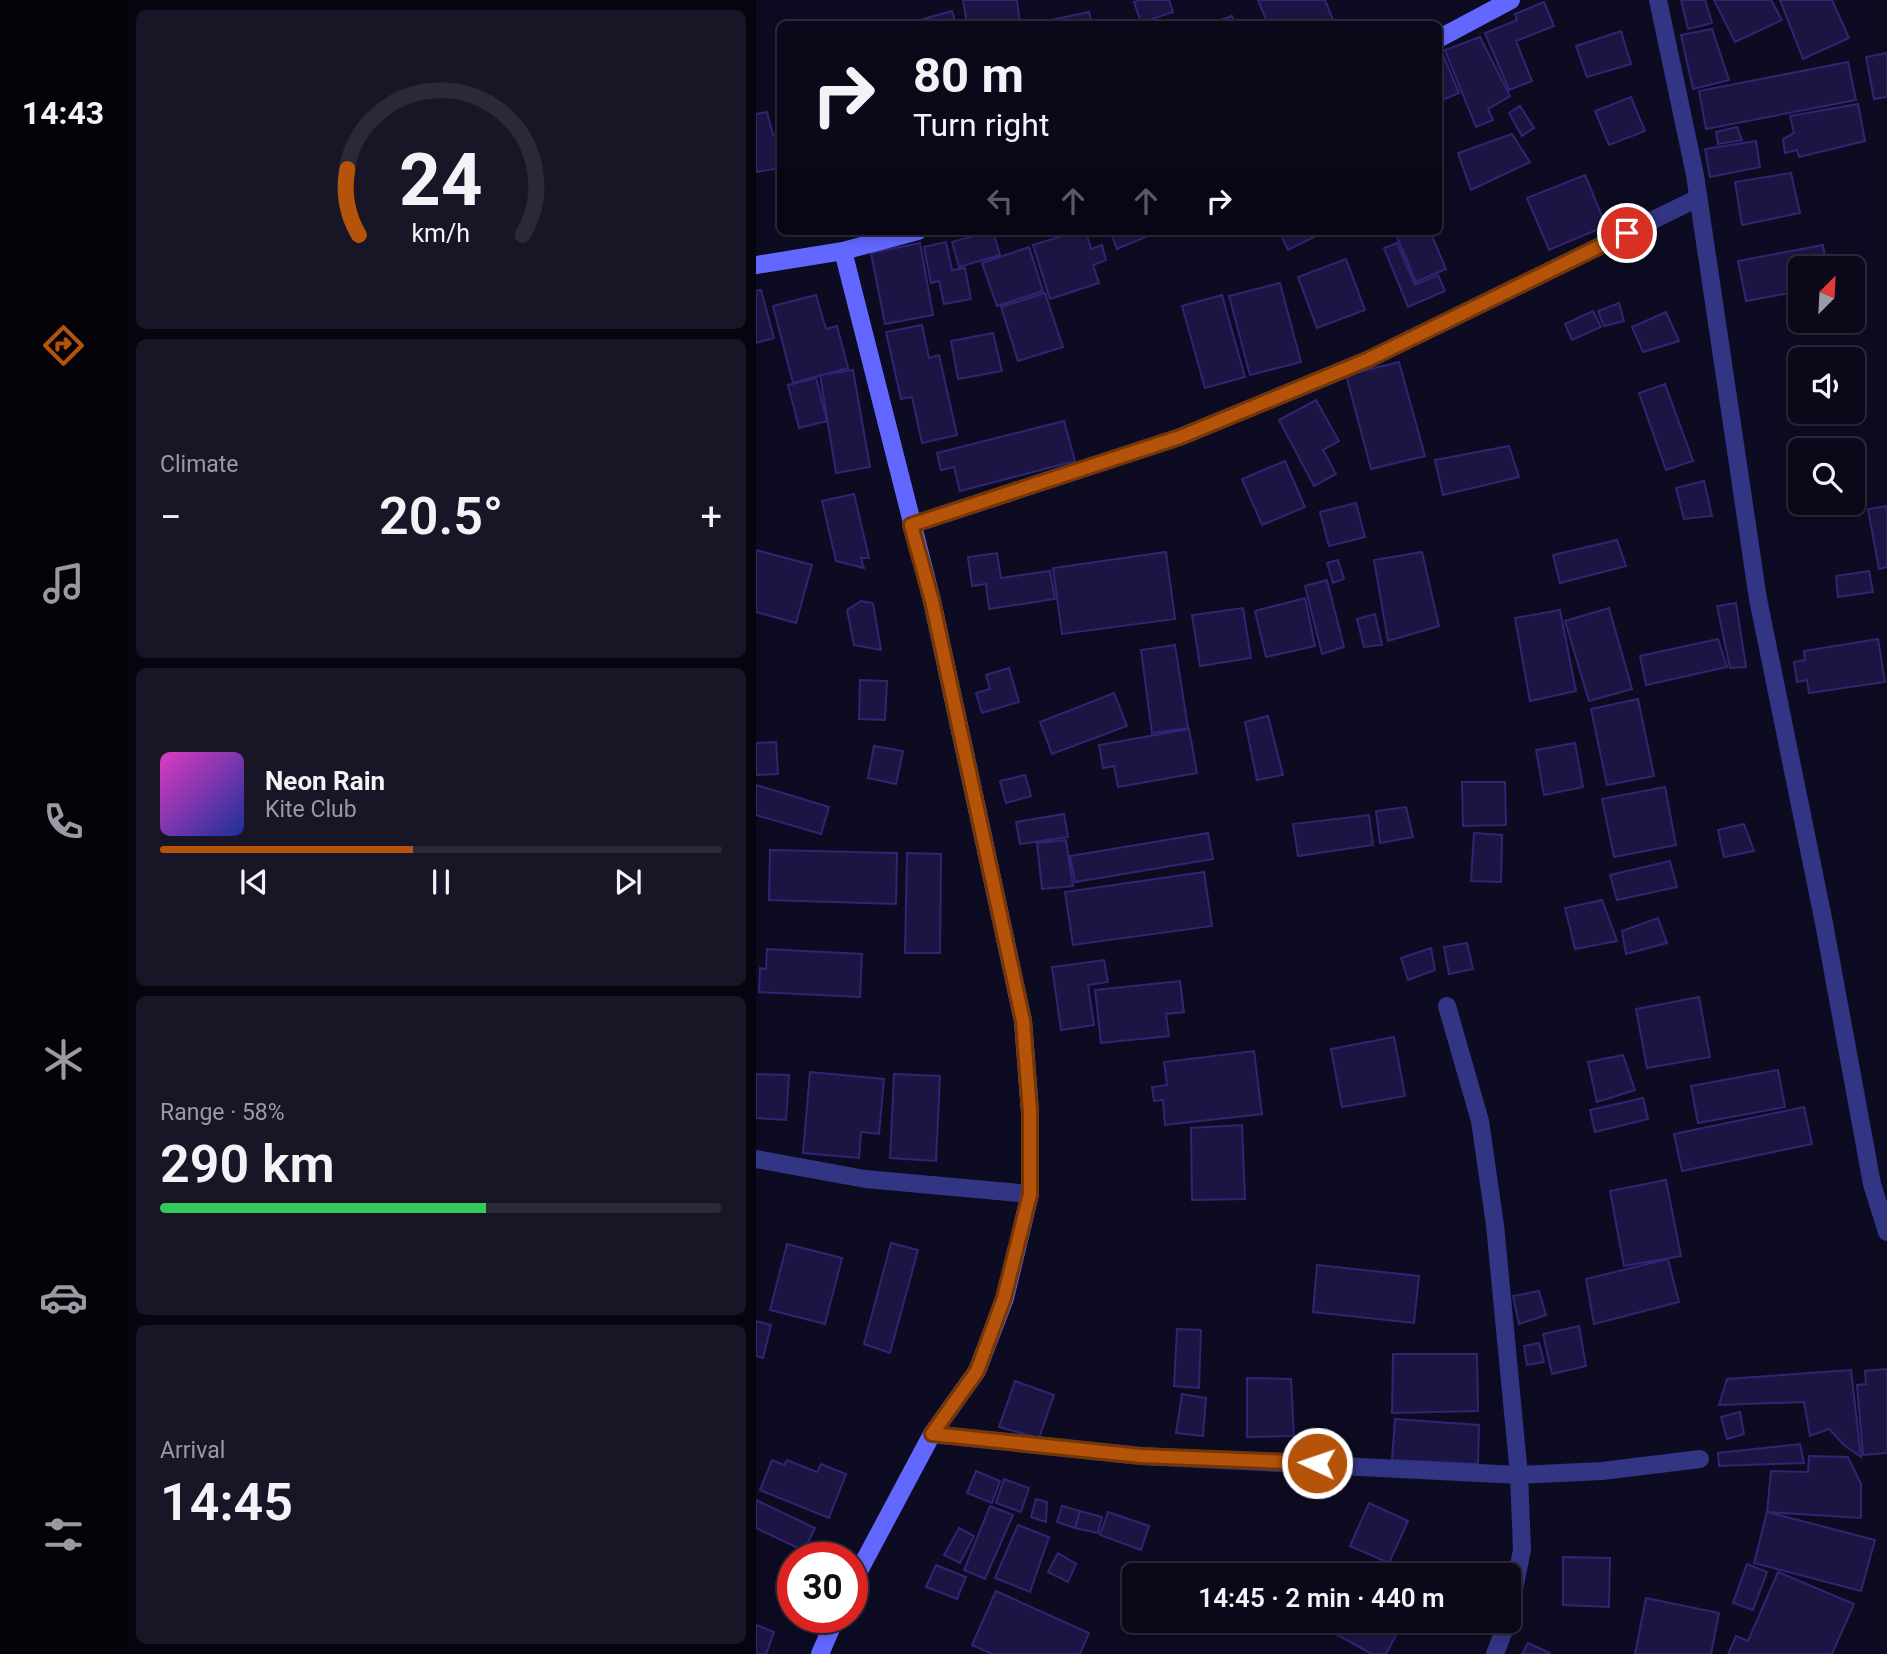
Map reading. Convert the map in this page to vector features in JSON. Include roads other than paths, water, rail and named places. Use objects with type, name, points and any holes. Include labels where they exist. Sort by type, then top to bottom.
[{"type":"street","points":[[1442,37],[1511,0]]},
{"type":"street","points":[[1658,0],[1698,198],[1758,599],[1824,923],[1871,1184],[1887,1232]]},
{"type":"street","points":[[911,525],[1180,437],[1330,376],[1698,198]]},
{"type":"street","points":[[756,265],[843,251],[903,235]]},
{"type":"street","points":[[843,251],[932,601],[1023,1021],[1030,1112],[1030,1194],[1004,1298],[977,1371],[932,1434],[868,1554]]},
{"type":"street","points":[[1447,1006],[1480,1121],[1494,1224],[1519,1475],[1522,1550],[1519,1563]]},
{"type":"street","points":[[756,1159],[865,1179],[1030,1194]]},
{"type":"street","points":[[932,1434],[1141,1456],[1519,1475],[1602,1471],[1700,1459]]},
{"type":"street","points":[[820,1654],[829,1633]]},
{"type":"street","points":[[1495,1654],[1503,1633]]}]
